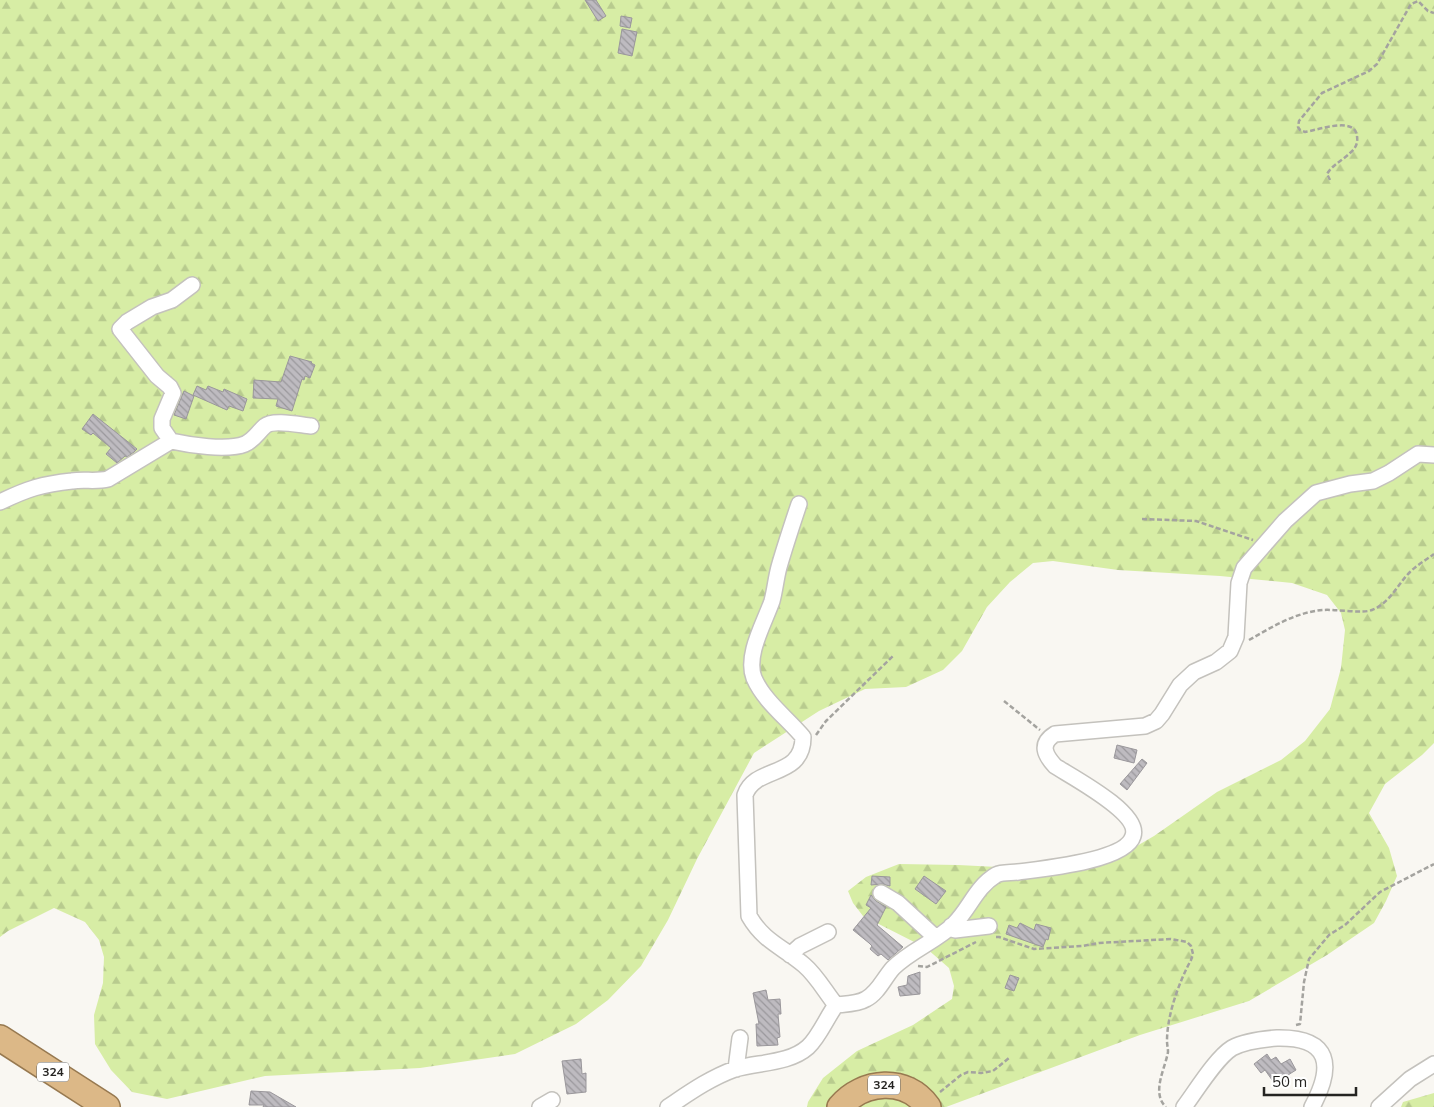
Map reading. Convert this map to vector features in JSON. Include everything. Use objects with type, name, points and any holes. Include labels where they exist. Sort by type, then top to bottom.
[{"type":"highway","name":"324","points":[[0,1038],[107,1107]]},
{"type":"highway","name":"324","points":[[840,1107],[848,1097],[858,1091],[867,1087],[885,1085],[910,1092],[918,1096],[927,1106]]},
{"type":"street","points":[[192,285],[172,300],[152,307],[126,322],[120,329],[157,376],[170,387],[173,393],[162,419],[162,428],[171,441],[237,446],[246,444],[266,425],[276,422],[311,426]]},
{"type":"street","points":[[0,502],[31,488],[49,483],[108,479],[171,441]]},
{"type":"street","points":[[668,1107],[708,1080],[736,1069],[781,1059],[803,1050],[814,1040],[836,1005],[865,1000],[900,963],[951,926],[985,882],[998,873],[1015,873],[1089,862],[1118,850],[1130,842],[1133,838],[1133,826],[1122,811],[1055,766],[1046,756],[1045,748],[1050,737],[1055,734],[1131,728],[1151,724],[1162,714],[1180,685],[1194,672],[1216,662],[1230,651],[1236,637],[1239,583],[1244,568],[1286,521],[1316,493],[1350,484],[1373,481],[1418,454],[1434,455]]},
{"type":"street","points":[[800,504],[779,568],[772,600],[756,641],[752,658],[753,676],[762,694],[803,737],[803,747],[799,757],[792,764],[752,783],[747,788],[745,795],[749,916],[764,937],[805,966],[836,1005]]},
{"type":"street","points":[[881,893],[898,903],[936,937]]},
{"type":"street","points":[[951,926],[956,930],[990,932]]},
{"type":"street","points":[[790,955],[800,946],[828,932]]},
{"type":"street","points":[[736,1069],[740,1038]]},
{"type":"street","points":[[1184,1107],[1214,1066],[1232,1048],[1253,1041],[1288,1038],[1304,1040],[1316,1046],[1323,1055],[1326,1064],[1325,1075],[1312,1107]]},
{"type":"street","points":[[1379,1107],[1410,1080],[1434,1064]]},
{"type":"path","points":[[1330,180],[1327,174],[1330,169],[1352,152],[1358,143],[1357,133],[1354,128],[1346,125],[1305,132],[1298,127],[1299,121],[1314,100],[1322,93],[1369,71],[1377,64],[1411,4],[1418,1],[1428,11],[1434,13]]},
{"type":"path","points":[[1142,519],[1196,521],[1248,537],[1264,546]]},
{"type":"path","points":[[1230,651],[1279,623],[1306,612],[1323,610],[1358,612],[1371,610],[1384,603],[1410,572],[1434,554]]},
{"type":"path","points":[[799,757],[807,752],[817,732],[826,721],[893,656]]},
{"type":"path","points":[[1004,701],[1050,737]]},
{"type":"path","points":[[1291,1026],[1300,1024],[1304,982],[1309,959],[1329,935],[1345,925],[1380,892],[1434,864]]},
{"type":"path","points":[[990,932],[1034,950],[1099,943],[1171,939],[1186,942],[1191,946],[1193,954],[1174,998],[1166,1041],[1168,1050],[1159,1089],[1161,1101],[1166,1107]]},
{"type":"path","points":[[900,963],[908,966],[927,967],[978,941]]},
{"type":"path","points":[[927,1106],[961,1075],[968,1072],[993,1071],[1009,1058]]},
{"type":"green space","points":[[0,0],[1434,0],[1434,743],[1422,755],[1385,784],[1369,813],[1389,848],[1397,876],[1374,923],[1327,955],[1249,1001],[1140,1035],[946,1107],[807,1107],[808,1102],[823,1078],[857,1051],[913,1025],[952,999],[954,986],[949,968],[926,948],[863,916],[853,903],[848,891],[866,877],[899,864],[1076,871],[1111,861],[1154,836],[1217,792],[1281,760],[1305,741],[1330,709],[1341,668],[1345,630],[1341,613],[1327,595],[1292,583],[1220,576],[1118,570],[1053,561],[1033,563],[1010,582],[987,607],[962,651],[943,670],[906,687],[865,689],[819,711],[754,753],[697,859],[668,920],[641,966],[608,1000],[576,1024],[515,1054],[420,1068],[265,1076],[167,1099],[132,1092],[111,1070],[95,1044],[94,1015],[103,983],[104,957],[99,940],[85,922],[54,908],[8,931],[0,937]]},
{"type":"green space","points":[[1434,1093],[1434,1107],[1401,1107],[1403,1102]]},
{"type":"building","points":[[585,0],[596,0],[606,16],[598,21]]},
{"type":"building","points":[[621,16],[632,18],[630,28],[620,26]]},
{"type":"building","points":[[622,29],[637,32],[632,56],[618,53]]},
{"type":"building","points":[[290,356],[312,362],[315,365],[310,378],[305,376],[304,380],[302,379],[292,411],[276,406],[278,399],[253,398],[254,380],[281,382]]},
{"type":"building","points":[[197,386],[206,390],[208,386],[223,392],[224,389],[247,399],[243,411],[229,406],[227,410],[193,395]]},
{"type":"building","points":[[184,391],[194,396],[186,419],[174,415]]},
{"type":"building","points":[[93,414],[137,449],[117,463],[106,454],[111,448],[93,433],[91,435],[82,429]]},
{"type":"building","points":[[1117,745],[1137,750],[1134,763],[1114,758]]},
{"type":"building","points":[[1142,759],[1147,763],[1127,790],[1120,784]]},
{"type":"building","points":[[872,876],[890,877],[890,886],[882,884],[871,885]]},
{"type":"building","points":[[924,876],[946,891],[936,904],[915,889]]},
{"type":"building","points":[[871,895],[876,901],[886,907],[877,925],[903,947],[888,960],[881,954],[878,956],[870,949],[872,946],[853,930],[871,908],[866,905]]},
{"type":"building","points":[[1020,923],[1034,930],[1036,924],[1051,928],[1048,940],[1046,939],[1043,947],[1006,934],[1009,925],[1017,928]]},
{"type":"building","points":[[920,972],[920,994],[900,996],[898,987],[907,985],[908,976]]},
{"type":"building","points":[[1010,975],[1019,978],[1014,991],[1005,988]]},
{"type":"building","points":[[766,990],[768,1000],[780,999],[781,1014],[778,1014],[780,1037],[777,1038],[778,1045],[757,1046],[756,1024],[759,1024],[753,993]]},
{"type":"building","points":[[1267,1054],[1271,1060],[1276,1057],[1281,1064],[1290,1059],[1296,1070],[1288,1075],[1290,1078],[1277,1087],[1265,1070],[1261,1073],[1254,1064]]},
{"type":"building","points":[[581,1059],[582,1074],[586,1073],[586,1092],[567,1094],[562,1061]]},
{"type":"building","points":[[251,1091],[270,1092],[296,1107],[249,1105]]}]
